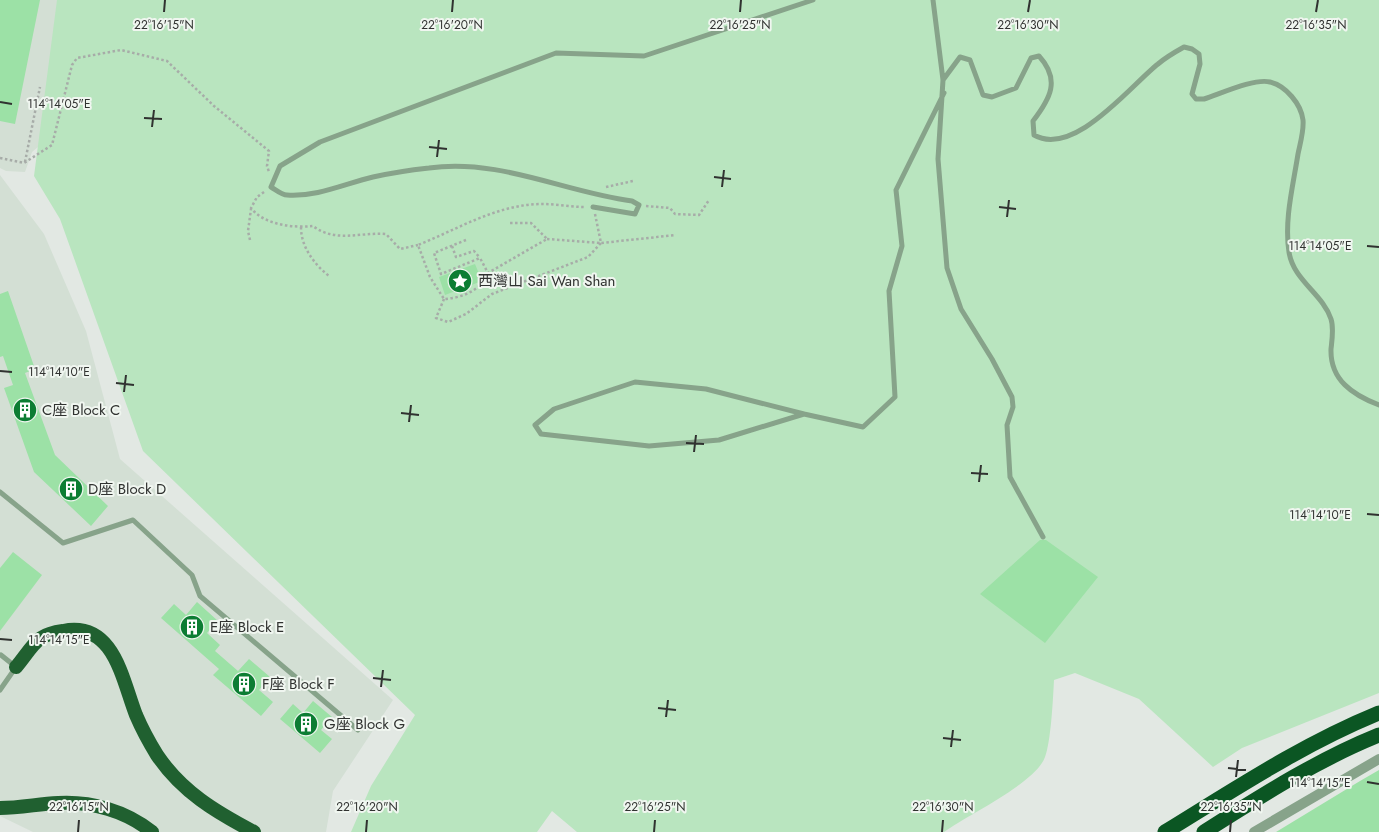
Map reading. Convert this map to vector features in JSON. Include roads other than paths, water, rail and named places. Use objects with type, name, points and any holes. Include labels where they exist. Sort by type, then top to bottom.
[{"type":"highway","points":[[16,667],[40,639],[55,633],[82,630],[102,640],[116,661],[143,731],[169,770],[210,808],[254,832]]},
{"type":"highway","points":[[1166,832],[1286,758],[1336,732],[1379,714]]},
{"type":"highway","points":[[1204,832],[1296,775],[1347,748],[1379,735]]},
{"type":"highway","points":[[0,808],[59,802],[92,805],[125,816],[152,832]]},
{"type":"street","points":[[1254,832],[1379,759]]},
{"type":"lane","points":[[593,207],[635,214],[639,205],[632,201],[580,191],[517,173],[472,167],[432,167],[373,177],[310,195],[285,195],[272,184],[280,166],[320,142],[556,53],[644,56],[813,0]]},
{"type":"lane","points":[[932,0],[944,93],[938,159],[947,268],[961,309],[992,359],[1012,397],[1013,408],[1007,425],[1010,477],[1043,537]]},
{"type":"lane","points":[[943,80],[960,57],[970,60],[983,95],[992,97],[1016,88],[1032,58],[1039,56],[1046,64],[1051,76],[1051,91],[1047,103],[1033,121],[1034,135],[1040,139],[1059,138],[1100,119],[1158,63],[1184,47],[1192,48],[1199,54],[1200,64],[1192,94],[1196,99],[1204,99],[1258,83],[1269,82],[1283,89],[1296,100],[1302,120],[1287,224],[1289,254],[1300,278],[1324,306],[1332,320],[1332,366],[1338,378],[1359,397],[1379,405]]},
{"type":"lane","points":[[804,414],[719,440],[649,446],[541,434],[535,425],[554,409],[635,382],[706,390],[863,427],[894,397],[889,291],[902,246],[896,190],[944,93]]},
{"type":"lane","points":[[0,492],[63,543],[133,520],[192,575],[200,596],[358,730]]},
{"type":"lane","points":[[0,690],[16,667],[1,655]]},
{"type":"place","name":"西灣山 Sai Wan Shan","points":[[460,281]]},
{"type":"place","name":"C座 Block C","points":[[25,410]]},
{"type":"place","name":"D座 Block D","points":[[71,489]]},
{"type":"place","name":"E座 Block E","points":[[192,627]]},
{"type":"place","name":"F座 Block F","points":[[244,684]]},
{"type":"place","name":"G座 Block G","points":[[306,724]]}]
